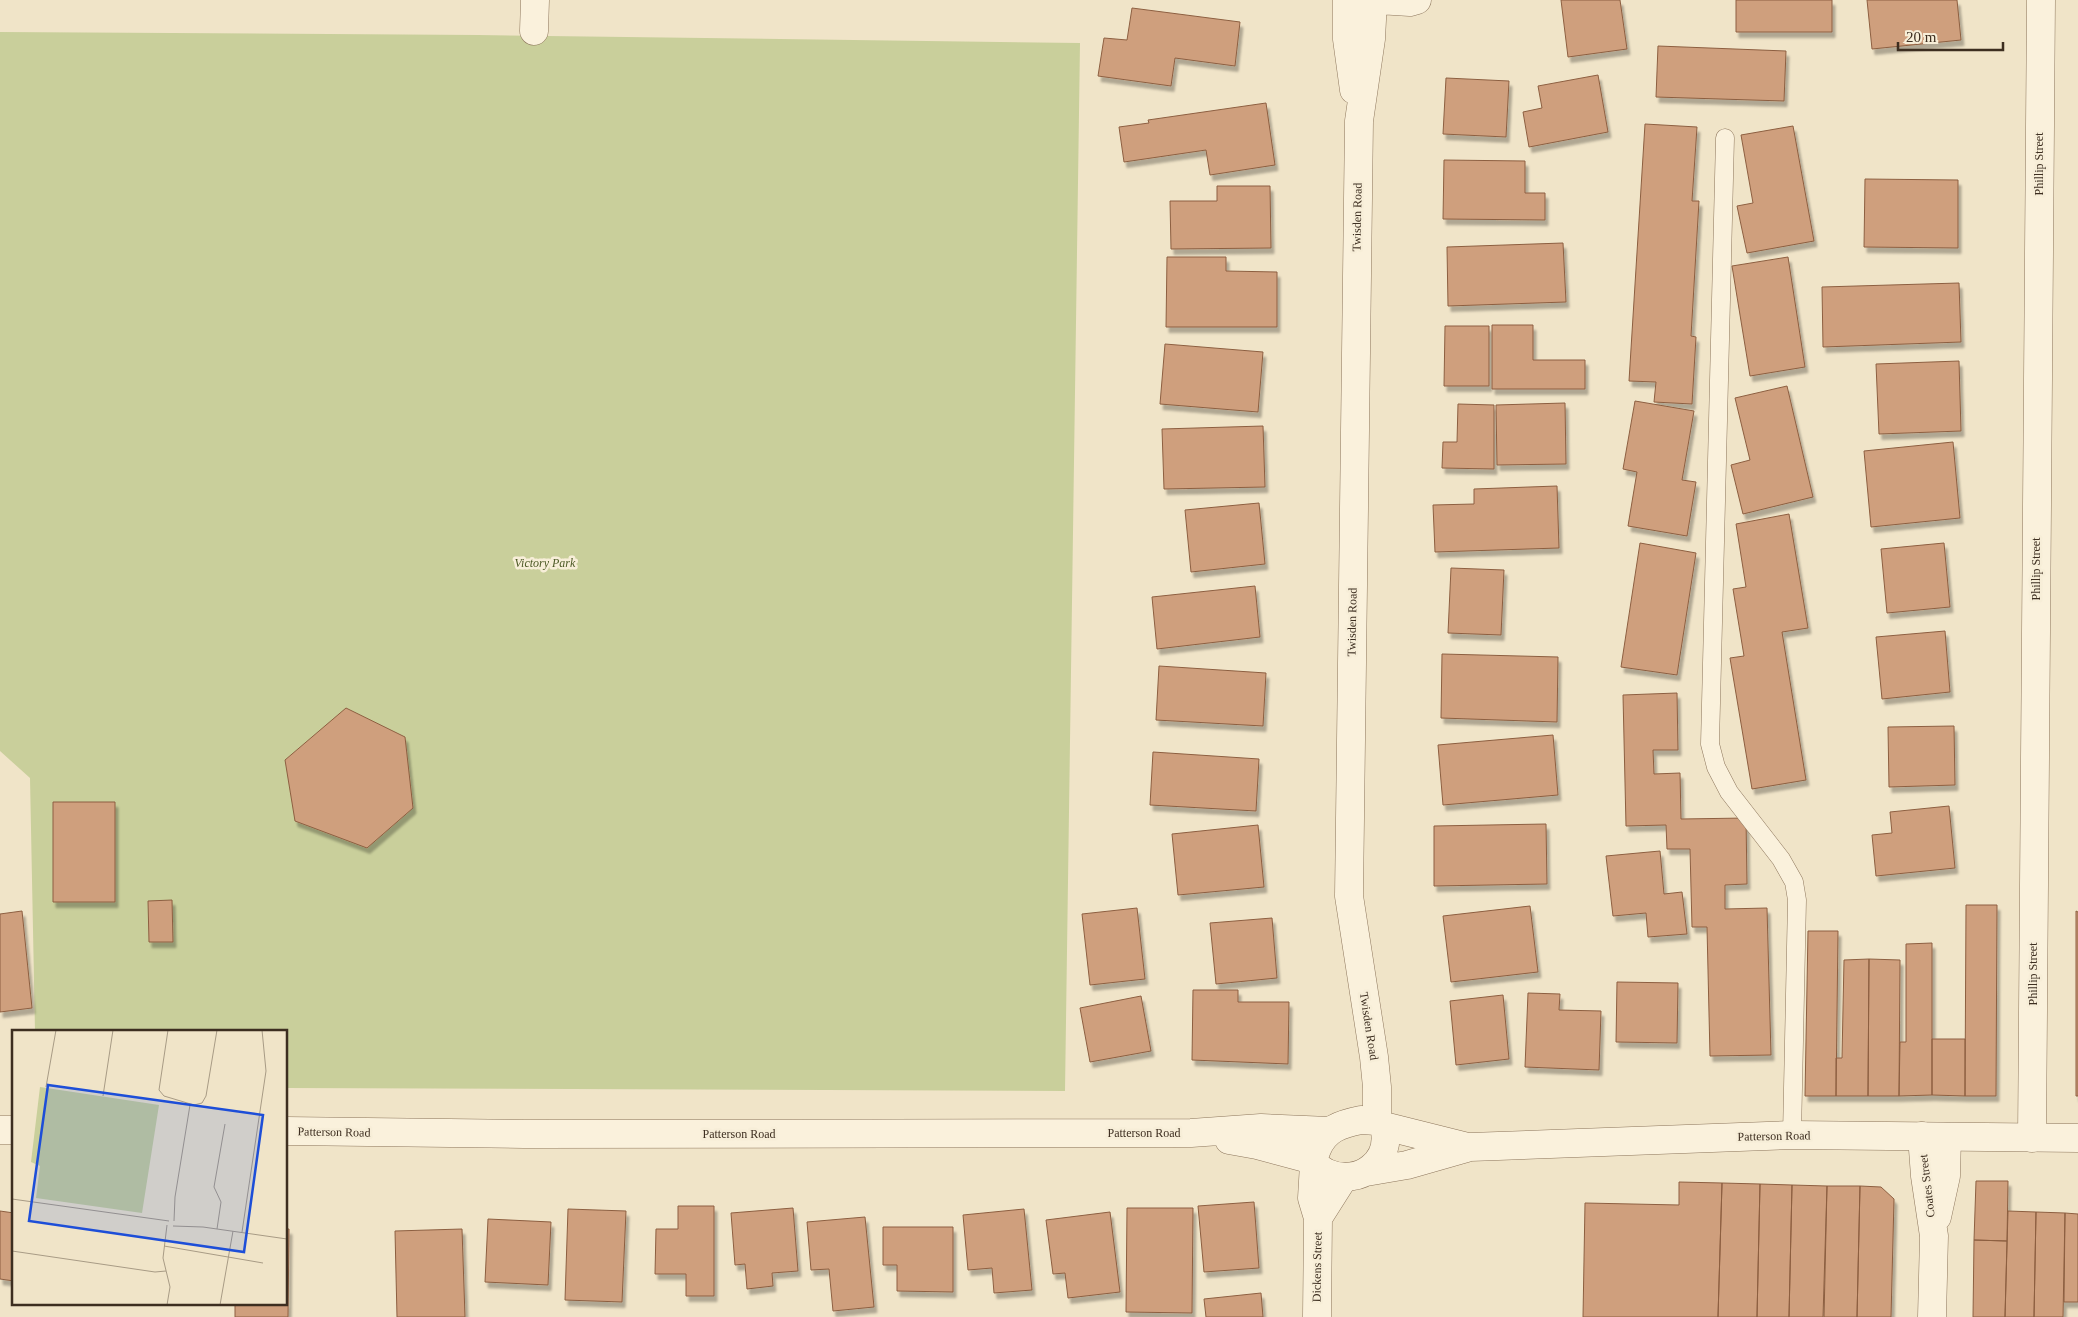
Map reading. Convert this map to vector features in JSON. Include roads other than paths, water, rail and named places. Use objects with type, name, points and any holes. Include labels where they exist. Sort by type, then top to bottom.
[{"type":"street","points":[[534,31],[535,0]]},
{"type":"street","name":"Twisden Road","points":[[1347,0],[1347,39],[1358,121],[1349,896],[1381,1124]]},
{"type":"street","name":"Twisden Road","points":[[1358,121],[1371,39],[1373,0]]},
{"type":"street","points":[[1378,0],[1400,2],[1417,0]]},
{"type":"street","name":"Phillip Street","points":[[2032,1138],[2041,0]]},
{"type":"street","points":[[1360,1120],[1381,1124],[1386,1135],[1385,1150],[1376,1165],[1355,1174],[1327,1173],[1314,1162],[1319,1145],[1329,1130],[1344,1123],[1360,1120]]},
{"type":"street","name":"Patterson Road","points":[[1381,1124],[1470,1147]]},
{"type":"street","name":"Patterson Road","points":[[288,1132],[1191,1134],[1260,1128],[1329,1130]]},
{"type":"street","name":"Patterson Road","points":[[1191,1134],[1257,1145],[1314,1162]]},
{"type":"street","name":"Patterson Road","points":[[1355,1174],[1407,1165],[1470,1147],[1792,1135],[2078,1138]]},
{"type":"street","name":"Coates Street","points":[[1932,1317],[1934,1236],[1925,1176],[1934,1136]]},
{"type":"street","name":"Dickens Street","points":[[1314,1162],[1312,1198],[1318,1218],[1317,1317]]},
{"type":"street","name":"Dickens Street","points":[[1318,1218],[1355,1174]]},
{"type":"lane","points":[[1725,138],[1710,744],[1716,767],[1729,792],[1781,859],[1794,882],[1797,900],[1792,1135]]},
{"type":"park label","name":"Victory Park","points":[[545,563]]}]
